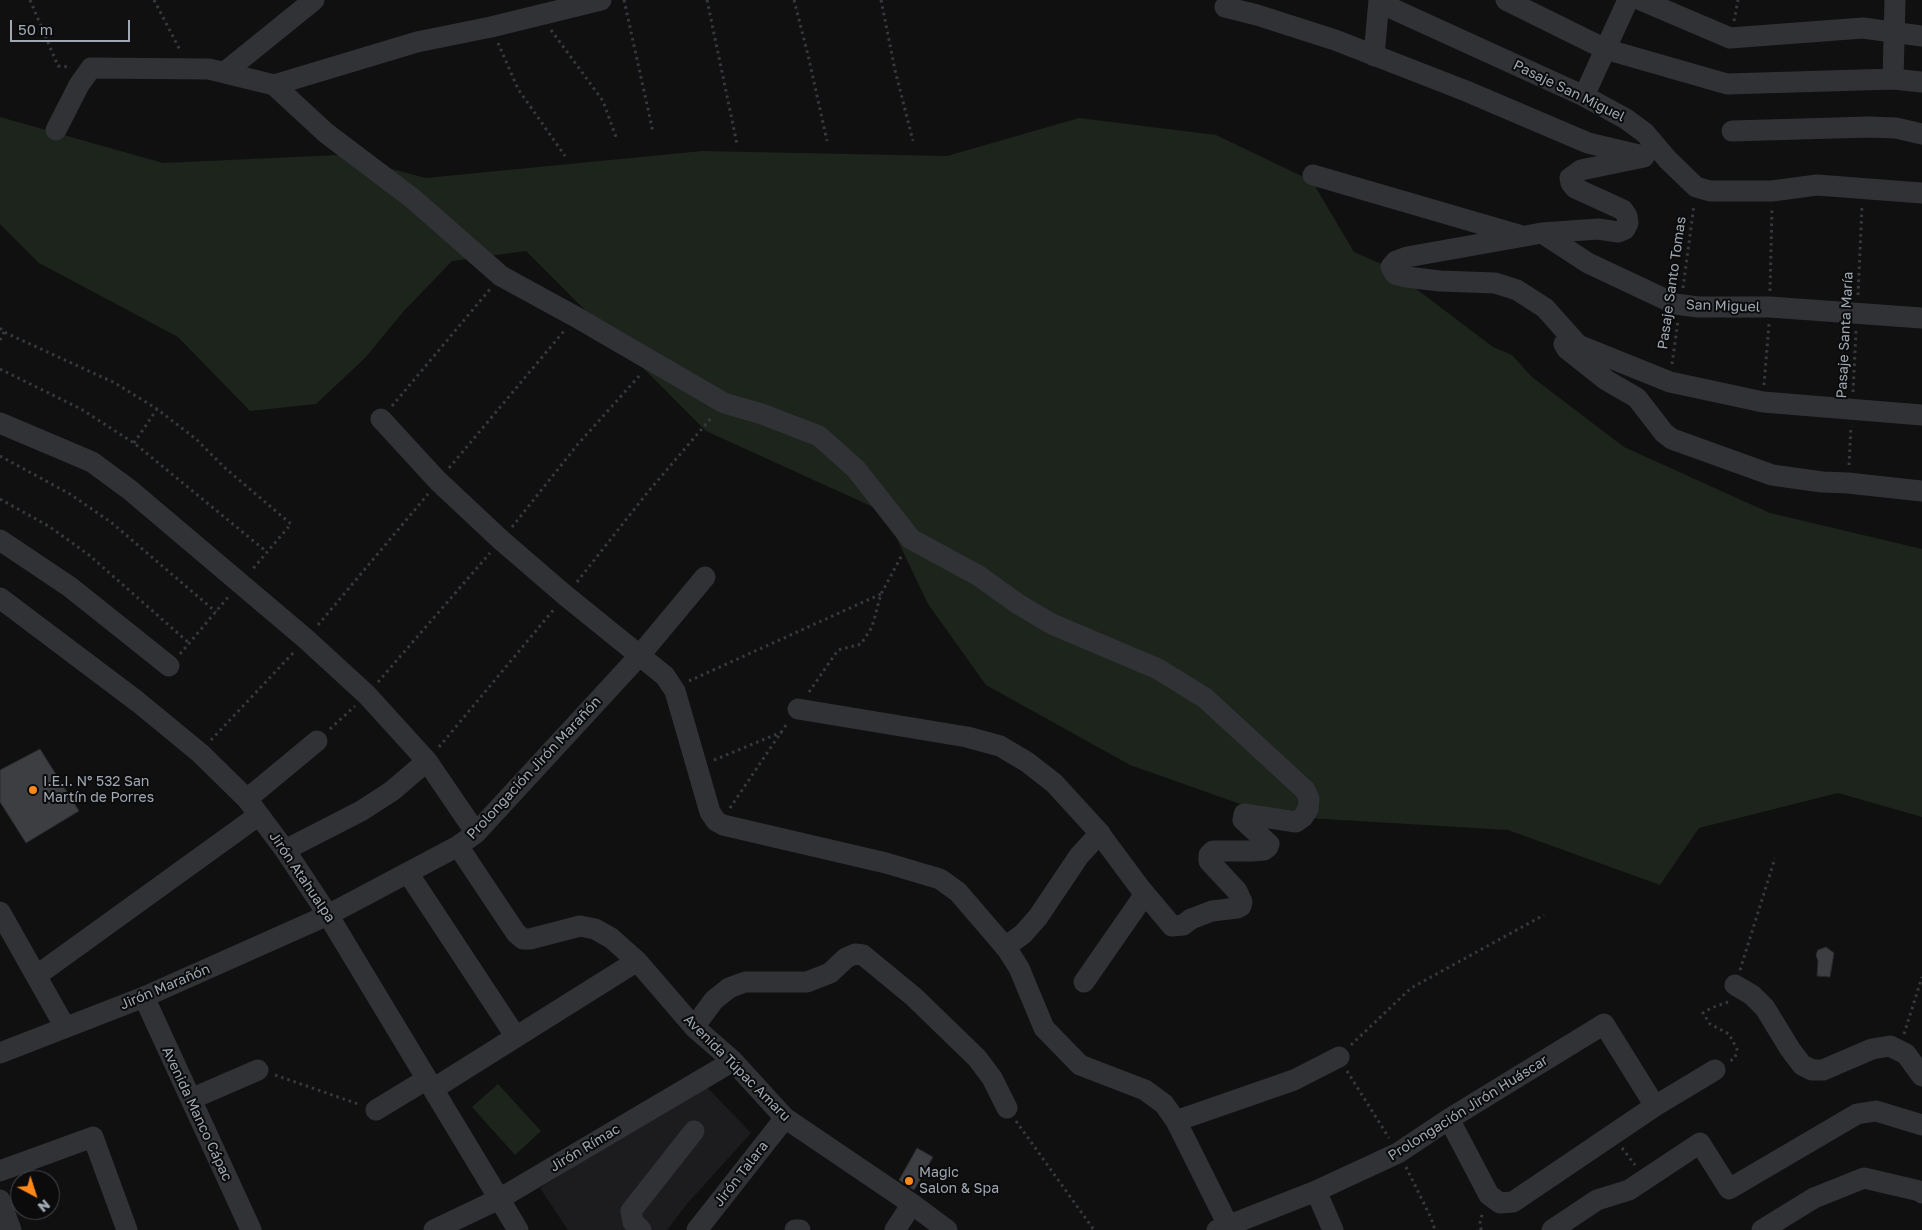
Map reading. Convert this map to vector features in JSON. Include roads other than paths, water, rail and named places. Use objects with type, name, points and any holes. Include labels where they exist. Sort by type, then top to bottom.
[{"type":"street","points":[[225,72],[314,0]]},
{"type":"street","points":[[274,85],[417,42],[491,27],[601,0]]},
{"type":"street","points":[[1506,0],[1605,49],[1727,84],[1893,79],[1922,82]]},
{"type":"street","points":[[1584,96],[1628,0]]},
{"type":"street","points":[[1641,0],[1730,38],[1863,28],[1922,36]]},
{"type":"street","points":[[1893,79],[1895,0]]},
{"type":"street","points":[[1374,56],[1380,1]]},
{"type":"street","name":"Pasaje San Miguel","points":[[1380,1],[1584,96],[1626,119],[1645,133],[1668,160],[1696,187],[1710,191],[1772,191],[1817,185],[1863,189],[1919,189]]},
{"type":"street","points":[[1225,7],[1258,15],[1335,40],[1466,91],[1588,143],[1644,157],[1668,160]]},
{"type":"street","points":[[56,130],[79,84],[91,68],[189,68],[225,72],[274,85],[326,133],[412,198],[501,276],[724,403],[762,414],[819,436],[856,469],[911,539],[979,576],[1018,604],[1052,624],[1158,669],[1205,698],[1305,790],[1309,799],[1308,809],[1303,817],[1296,822],[1244,814],[1243,820],[1269,844],[1268,847],[1264,850],[1213,851],[1209,855],[1209,861],[1237,891],[1242,902],[1241,906],[1212,911],[1183,925],[1172,926],[1145,894],[1100,834],[1054,783],[1028,762],[1000,746],[967,737],[798,709]]},
{"type":"street","points":[[1732,131],[1896,128],[1922,134]]},
{"type":"street","points":[[1644,157],[1581,170],[1570,178],[1575,188],[1623,210],[1628,216],[1628,223],[1625,229],[1618,232],[1598,229],[1533,235],[1407,257],[1396,261],[1391,267],[1395,274],[1406,277],[1440,281],[1495,283],[1517,290],[1545,308],[1560,322],[1578,344],[1670,382],[1763,402],[1922,415]]},
{"type":"street","points":[[1313,175],[1533,235]]},
{"type":"street","name":"San Miguel","points":[[1533,235],[1675,304],[1698,307],[1770,307],[1922,318]]},
{"type":"street","points":[[1560,322],[1563,342],[1567,349],[1606,380],[1637,398],[1664,432],[1672,439],[1772,475],[1822,482],[1922,491]]},
{"type":"street","points":[[381,419],[438,481],[501,540],[566,596],[665,676],[673,688],[710,812],[716,821],[886,862],[940,879],[958,892],[1005,947],[1019,968],[1044,1028],[1080,1065],[1145,1090],[1164,1104],[1176,1121],[1223,1227]]},
{"type":"street","points":[[0,423],[92,462],[130,490],[306,639],[367,695],[427,761],[476,833]]},
{"type":"street","points":[[0,540],[70,587],[169,666]]},
{"type":"street","name":"Prolongación Jirón Marañón","points":[[328,915],[458,846],[476,833],[640,655],[705,577]]},
{"type":"street","name":"Jirón Atahualpa","points":[[0,598],[138,702],[200,753],[253,807],[285,850],[328,915],[518,1230]]},
{"type":"street","points":[[36,976],[253,807],[317,741]]},
{"type":"street","points":[[285,850],[361,811],[392,792],[427,761]]},
{"type":"street","points":[[1005,947],[1023,934],[1038,917],[1079,856],[1100,834]]},
{"type":"street","name":"Avenida Túpac Amaru","points":[[458,846],[516,933],[523,939],[530,939],[580,926],[595,929],[611,938],[637,961],[694,1027],[733,1061],[784,1118],[912,1204],[947,1230]]},
{"type":"street","points":[[408,873],[516,1038]]},
{"type":"street","points":[[1084,982],[1145,894]]},
{"type":"street","points":[[0,912],[65,1027]]},
{"type":"street","name":"Jirón Marañón","points":[[0,1053],[144,997],[328,915]]},
{"type":"street","points":[[694,1027],[714,1000],[729,988],[745,982],[807,982],[830,973],[846,958],[855,954],[863,955],[914,998],[977,1058],[992,1078],[1007,1108]]},
{"type":"street","points":[[376,1110],[430,1084],[516,1038],[637,961]]},
{"type":"street","points":[[1744,990],[1765,1008],[1802,1065],[1812,1070],[1823,1070],[1872,1049],[1890,1046],[1906,1054],[1922,1076]]},
{"type":"street","name":"Avenida Manco Cápac","points":[[144,997],[251,1230]]},
{"type":"street","name":"Prolongación Jirón Huáscar","points":[[1223,1227],[1316,1191],[1398,1153],[1604,1024],[1656,1106]]},
{"type":"street","points":[[1176,1121],[1294,1080],[1339,1057]]},
{"type":"street","name":"Jirón Rímac","points":[[434,1230],[500,1199],[733,1061]]},
{"type":"street","points":[[190,1098],[258,1070]]},
{"type":"street","points":[[1450,1119],[1489,1195],[1500,1203],[1513,1202],[1656,1106],[1715,1070]]},
{"type":"street","points":[[1552,1230],[1598,1200],[1629,1190],[1700,1143],[1729,1189],[1857,1114],[1876,1112],[1922,1125]]},
{"type":"street","name":"Jirón Talara","points":[[697,1230],[784,1118]]},
{"type":"street","points":[[642,1230],[632,1222],[631,1211],[694,1131]]},
{"type":"street","points":[[0,1171],[93,1137],[127,1230]]},
{"type":"street","points":[[1762,1230],[1814,1198],[1864,1178],[1922,1193]]},
{"type":"street","points":[[1316,1191],[1333,1230]]},
{"type":"street","points":[[0,1200],[11,1230]]},
{"type":"street","points":[[895,1230],[912,1204]]},
{"type":"street","points":[[795,1230],[800,1230]]},
{"type":"place","name":"I.E.I. N° 532 San Martín de Porres","points":[[33,790]]},
{"type":"place","name":"Magic Salon & Spa","points":[[909,1181]]}]
